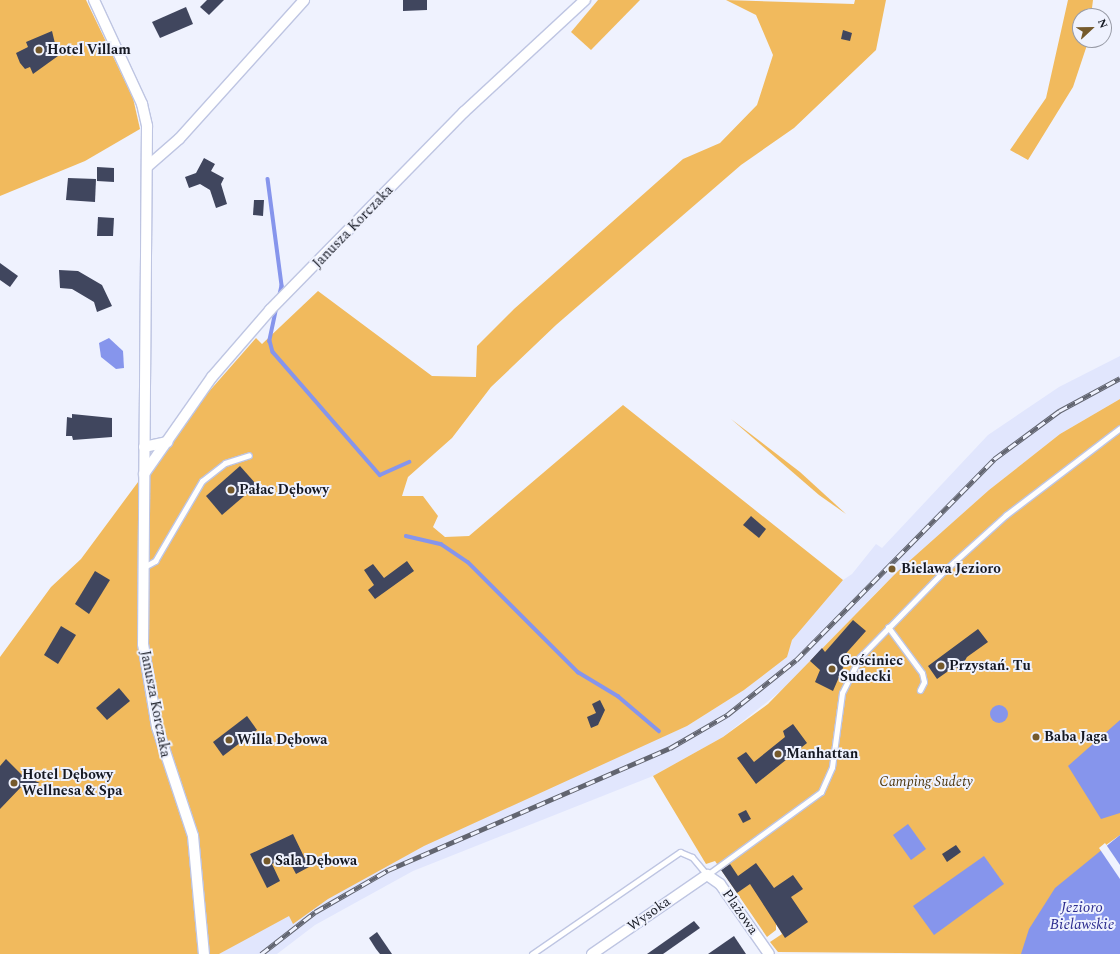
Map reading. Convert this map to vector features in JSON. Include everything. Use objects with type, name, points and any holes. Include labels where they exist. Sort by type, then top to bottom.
[{"type":"street","name":"Janusza Korczaka","points":[[94,0],[142,104],[147,126],[148,166],[143,644],[149,687],[166,761],[193,836],[204,954]]},
{"type":"street","points":[[148,166],[178,139],[304,0]]},
{"type":"street","name":"Janusza Korczaka","points":[[144,474],[212,377],[270,310],[464,112],[585,0]]},
{"type":"street","points":[[144,447],[167,442]]},
{"type":"street","name":"Wysoka","points":[[592,954],[707,875]]},
{"type":"street","name":"Plażowa","points":[[707,875],[720,884],[769,954]]},
{"type":"lane","points":[[532,954],[680,852],[692,857],[707,875],[821,792],[832,767],[842,692],[860,657],[888,627],[1020,503],[1120,428]]},
{"type":"lane","points":[[143,567],[155,560],[202,482],[225,463],[249,455]]},
{"type":"lane","points":[[888,627],[922,673],[924,682],[920,690]]},
{"type":"shaded area","points":[[1120,356],[1120,399],[1060,434],[989,490],[880,589],[787,686],[723,737],[653,776],[413,871],[315,925],[277,954],[219,954],[317,897],[509,803],[687,726],[744,690],[786,657],[792,640],[834,586],[852,574],[876,544],[882,548],[988,435],[1059,387]]},
{"type":"green space","points":[[0,0],[86,0],[133,98],[140,129],[85,161],[0,196]]},
{"type":"green space","points":[[598,0],[640,0],[591,50],[571,32]]},
{"type":"green space","points":[[726,0],[854,4],[855,0],[886,0],[876,50],[794,128],[741,165],[556,325],[491,387],[452,438],[408,477],[402,496],[423,496],[438,516],[433,527],[445,537],[469,536],[623,405],[843,580],[792,640],[787,657],[744,690],[687,726],[424,846],[328,899],[293,924],[289,916],[219,954],[0,954],[0,657],[51,587],[81,559],[184,420],[256,338],[262,344],[318,291],[432,376],[476,377],[477,346],[514,309],[683,159],[720,143],[757,105],[773,55],[756,15]]},
{"type":"green space","points":[[1068,0],[1093,0],[1092,8],[1072,8],[1072,48],[1086,48],[1073,87],[1028,160],[1010,150],[1046,98]]},
{"type":"green space","name":"Camping Sudety","points":[[1120,399],[1120,835],[1106,845],[1026,954],[778,952],[770,942],[782,934],[776,924],[776,930],[767,937],[715,861],[706,864],[653,776],[723,737],[768,704],[897,572],[989,490],[1060,434]]},
{"type":"green space","points":[[731,419],[800,472],[846,514],[819,495]]},
{"type":"water","points":[[109,338],[123,351],[124,368],[116,369],[101,357],[99,343]]},
{"type":"water","points":[[999,705],[1005,708],[1008,714],[1005,720],[999,723],[993,720],[990,714],[993,708]]},
{"type":"water","points":[[1120,720],[1120,813],[1101,819],[1068,766]]},
{"type":"water","points":[[908,824],[926,849],[911,860],[893,835]]},
{"type":"water","name":"Jezioro Bielawskie","points":[[1120,835],[1120,954],[1021,954],[1029,929],[1055,888]]},
{"type":"water","points":[[984,856],[1004,884],[934,935],[913,906]]},
{"type":"pier","points":[[1105,843],[1120,865],[1120,879],[1099,848]]},
{"type":"building","points":[[207,0],[224,0],[209,15],[200,7]]},
{"type":"building","points":[[403,0],[427,0],[427,10],[403,11]]},
{"type":"building","points":[[186,7],[193,24],[160,38],[152,22]]},
{"type":"building","points":[[843,30],[852,33],[850,41],[841,39]]},
{"type":"building","name":"Hotel Villam","points":[[52,31],[58,56],[33,74],[30,67],[25,69],[20,63],[16,53],[28,47],[26,42]]},
{"type":"building","points":[[204,158],[215,164],[211,171],[224,178],[221,184],[227,204],[216,208],[210,190],[200,184],[189,188],[185,177],[196,173]]},
{"type":"building","points":[[97,167],[114,168],[114,182],[97,181]]},
{"type":"building","points":[[68,178],[96,179],[95,202],[66,200]]},
{"type":"building","points":[[254,200],[264,200],[263,216],[253,215]]},
{"type":"building","points":[[98,217],[114,218],[113,236],[97,236]]},
{"type":"building","points":[[0,263],[18,276],[10,287],[0,280]]},
{"type":"building","points":[[59,270],[78,271],[102,285],[112,306],[97,312],[94,302],[72,289],[60,288]]},
{"type":"building","points":[[72,414],[112,418],[112,437],[73,440],[72,436],[66,436],[67,417],[72,418]]},
{"type":"building","name":"Pałac Dębowy","points":[[240,466],[257,485],[222,515],[206,496]]},
{"type":"building","points":[[751,516],[766,529],[759,538],[743,525]]},
{"type":"building","points":[[407,561],[414,571],[375,599],[368,590],[374,585],[364,570],[373,564],[384,578]]},
{"type":"building","points":[[95,571],[110,580],[89,614],[75,604]]},
{"type":"building","points":[[853,620],[866,631],[841,659],[846,661],[833,691],[815,682],[820,670],[810,661],[822,648],[825,652]]},
{"type":"building","points":[[61,626],[76,635],[58,664],[44,655]]},
{"type":"building","points":[[978,629],[988,642],[967,657],[960,669],[954,667],[937,679],[928,666]]},
{"type":"building","points":[[119,688],[130,701],[107,720],[96,708]]},
{"type":"building","points":[[600,700],[605,710],[598,725],[591,728],[587,717],[596,713],[592,704]]},
{"type":"building","name":"Willa Dębowa","points":[[247,716],[257,730],[223,756],[213,742]]},
{"type":"building","name":"Manhattan","points":[[793,724],[807,743],[756,784],[737,758],[746,752],[754,762],[785,737],[783,731]]},
{"type":"building","name":"Hotel Dębowy Wellnesa & Spa","points":[[6,759],[23,776],[40,783],[23,785],[0,809],[0,766]]},
{"type":"building","points":[[746,810],[751,819],[743,823],[738,814]]},
{"type":"building","name":"Sala Dębowa","points":[[293,834],[309,867],[296,874],[287,857],[272,864],[280,881],[267,888],[250,854]]},
{"type":"building","points":[[956,845],[961,852],[947,862],[942,854]]},
{"type":"building","points":[[756,863],[774,888],[793,875],[803,889],[791,897],[808,922],[785,938],[750,884],[737,893],[721,870],[730,864],[738,876]]},
{"type":"building","points":[[694,921],[700,928],[663,954],[647,954]]},
{"type":"building","points":[[377,932],[392,954],[380,954],[376,949],[369,938]]},
{"type":"building","points":[[734,936],[746,954],[708,954]]},
{"type":"waterway","points":[[268,179],[282,286],[280,295]]},
{"type":"waterway","points":[[277,307],[270,341],[273,352],[380,475],[409,462]]},
{"type":"waterway","points":[[406,536],[441,544],[468,562],[578,672],[618,696],[659,731]]},
{"type":"railway","points":[[261,954],[315,912],[388,870],[670,748],[727,715],[796,660],[994,459],[1059,411],[1120,378]]},
{"type":"place","name":"Hotel Villam","points":[[39,50]]},
{"type":"place","name":"Pałac Dębowy","points":[[231,490]]},
{"type":"place","name":"Bielawa Jezioro","points":[[892,569]]},
{"type":"place","name":"Przystań. Tu","points":[[941,666]]},
{"type":"place","name":"Gościniec Sudecki","points":[[832,669]]},
{"type":"place","name":"Baba Jaga","points":[[1036,737]]},
{"type":"place","name":"Willa Dębowa","points":[[229,740]]},
{"type":"place","name":"Manhattan","points":[[778,754]]},
{"type":"place","name":"Hotel Dębowy Wellnesa & Spa","points":[[14,783]]},
{"type":"place","name":"Sala Dębowa","points":[[267,861]]}]
